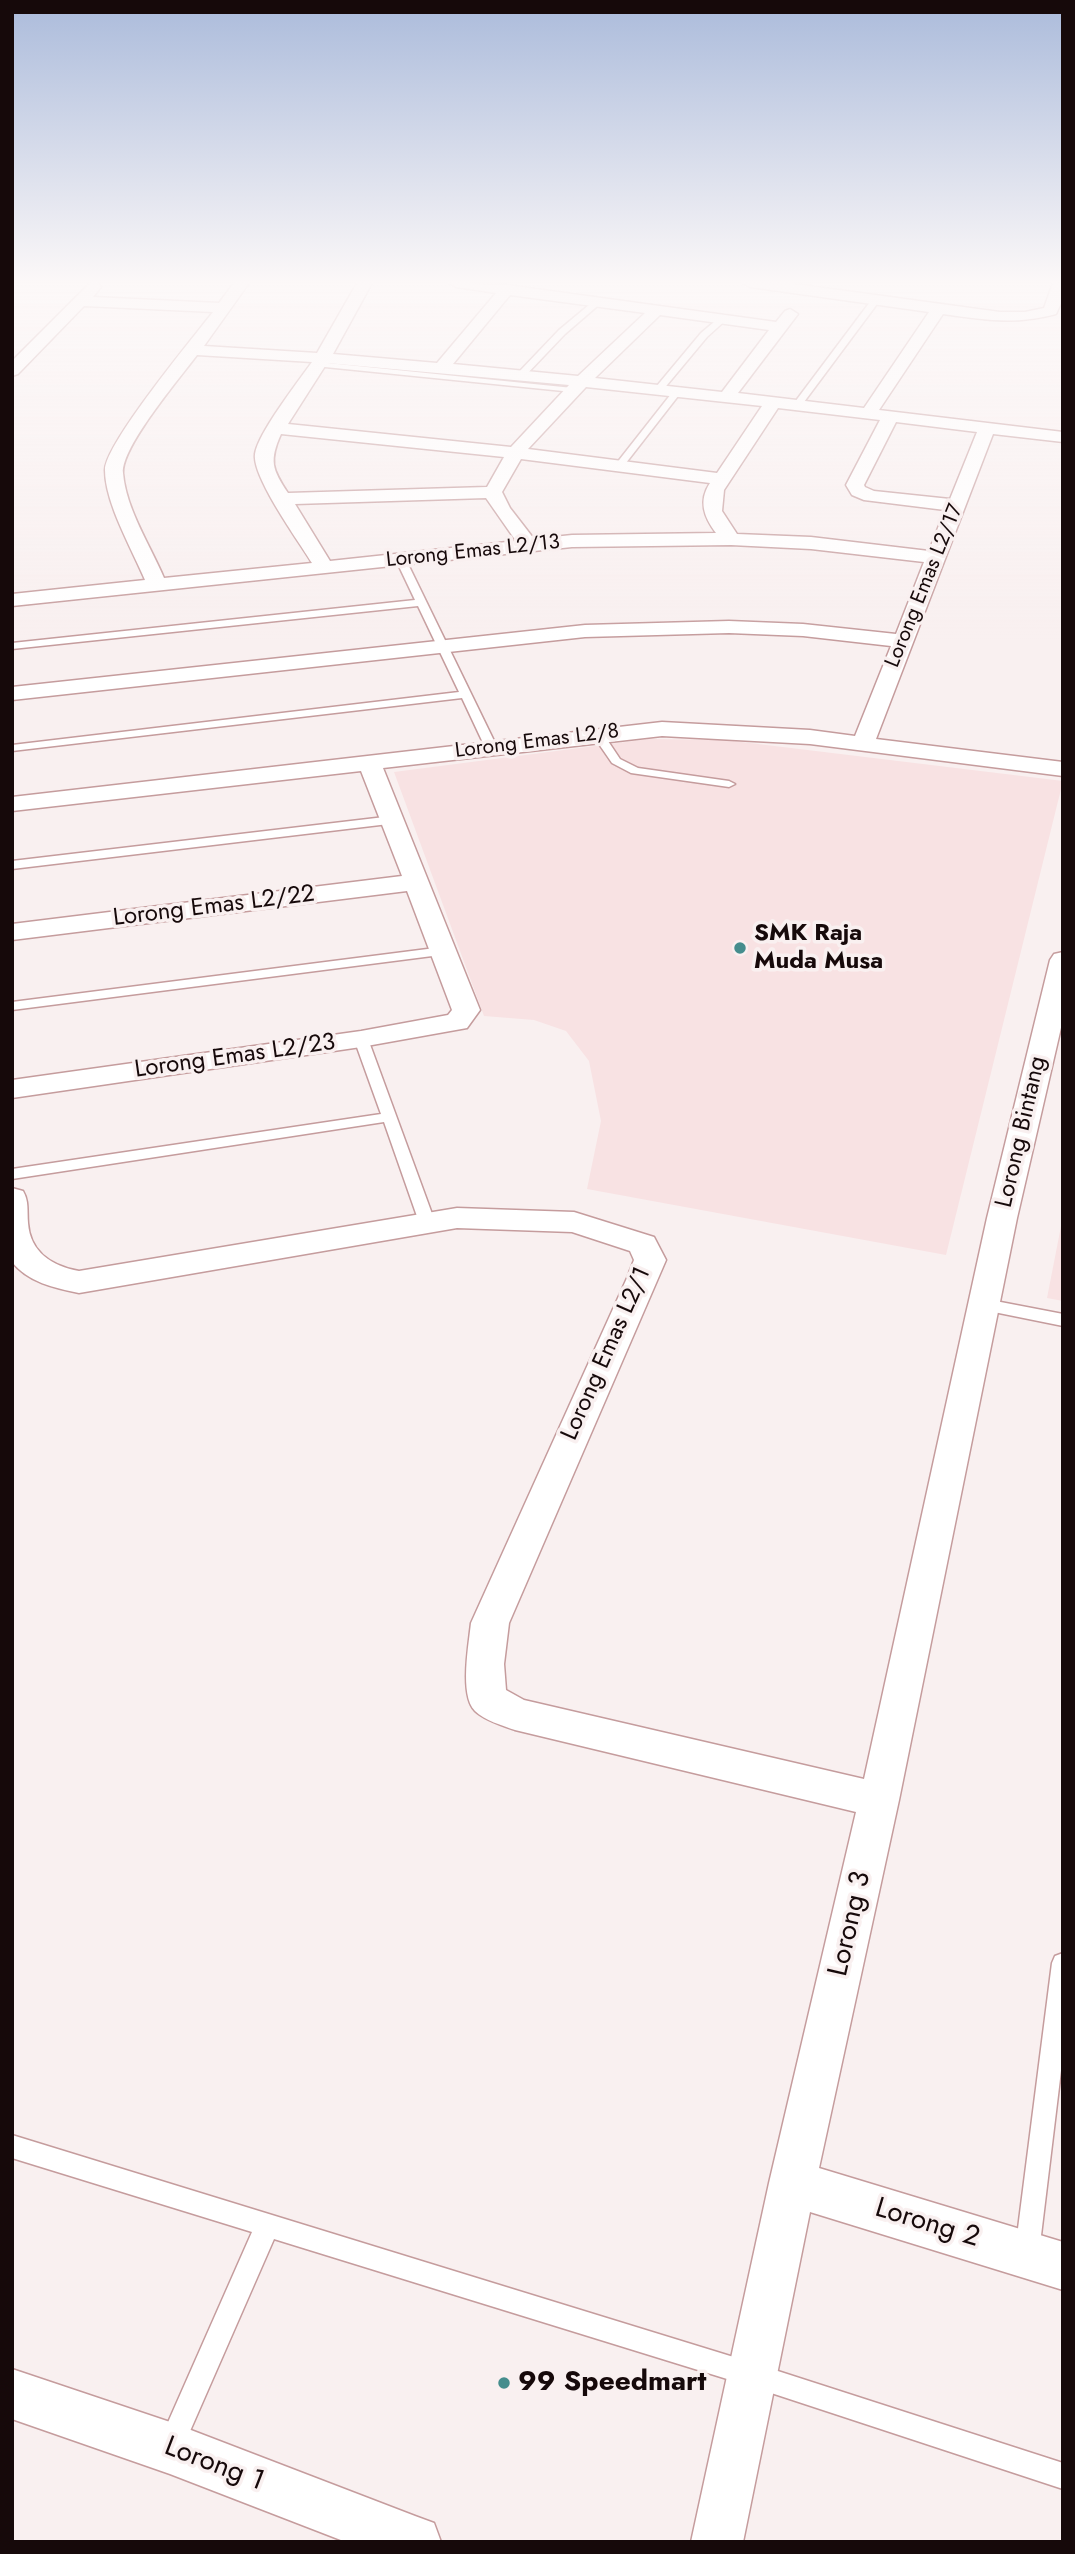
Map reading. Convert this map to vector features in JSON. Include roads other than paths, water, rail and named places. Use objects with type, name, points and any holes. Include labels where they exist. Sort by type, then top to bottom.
[{"type":"street","points":[[154,402],[124,442],[116,456],[114,472],[158,586]]},
{"type":"street","points":[[293,402],[264,453],[266,473],[326,568]]},
{"type":"street","points":[[493,492],[515,453],[562,402]]},
{"type":"street","points":[[731,539],[713,519],[711,503],[721,479],[773,402]]},
{"type":"street","points":[[783,402],[1063,437]]},
{"type":"street","points":[[869,413],[876,402]]},
{"type":"street","points":[[891,415],[855,485],[858,491],[871,496],[958,506]]},
{"type":"street","points":[[276,428],[515,453],[721,479]]},
{"type":"street","name":"Lorong Emas L2/17","points":[[863,743],[987,428]]},
{"type":"street","points":[[282,499],[493,492]]},
{"type":"street","points":[[493,492],[501,509],[529,546]]},
{"type":"street","name":"Lorong Emas L2/13","points":[[12,600],[596,540],[731,539],[811,543],[936,558]]},
{"type":"street","points":[[12,694],[585,631],[675,628],[803,630],[902,641]]},
{"type":"street","name":"Lorong Emas L2/8","points":[[12,804],[598,734],[687,729],[810,737],[1063,769]]},
{"type":"street","points":[[370,763],[443,950]]},
{"type":"street","name":"Lorong Emas L2/22","points":[[12,932],[417,881]]},
{"type":"street","name":"Lorong Emas L2/23","points":[[12,1089],[362,1039],[457,1022],[466,1010],[443,950]]},
{"type":"street","name":"Lorong Bintang","points":[[985,1305],[1002,1218],[1063,960]]},
{"type":"street","name":"Lorong Emas L2/1","points":[[12,1198],[16,1241],[31,1262],[52,1278],[79,1282],[457,1218],[574,1222],[643,1244],[650,1260],[490,1623],[485,1664],[488,1699],[515,1714],[879,1800]]},
{"type":"street","name":"Lorong 3","points":[[717,2542],[792,2183],[879,1800],[985,1305]]},
{"type":"street","name":"Lorong 2","points":[[792,2183],[1045,2260]]},
{"type":"street","name":"Lorong 1","points":[[12,2394],[170,2448],[415,2542]]},
{"type":"lane","points":[[619,466],[669,402]]},
{"type":"lane","points":[[401,560],[491,747]]},
{"type":"lane","points":[[12,646],[420,603]]},
{"type":"lane","points":[[12,748],[464,695]]},
{"type":"lane","points":[[598,734],[616,761],[635,771],[729,784]]},
{"type":"lane","points":[[12,865],[393,820]]},
{"type":"lane","points":[[12,1006],[443,950]]},
{"type":"lane","points":[[362,1039],[427,1222]]},
{"type":"lane","points":[[12,1174],[389,1117]]},
{"type":"lane","points":[[985,1305],[1063,1321]]},
{"type":"lane","points":[[1045,2260],[1063,1963]]},
{"type":"lane","points":[[12,2146],[753,2375],[1063,2476]]},
{"type":"lane","points":[[170,2448],[267,2226]]},
{"type":"place","name":"SMK Raja Muda Musa","points":[[740,948]]},
{"type":"place","name":"99 Speedmart","points":[[504,2383]]}]
